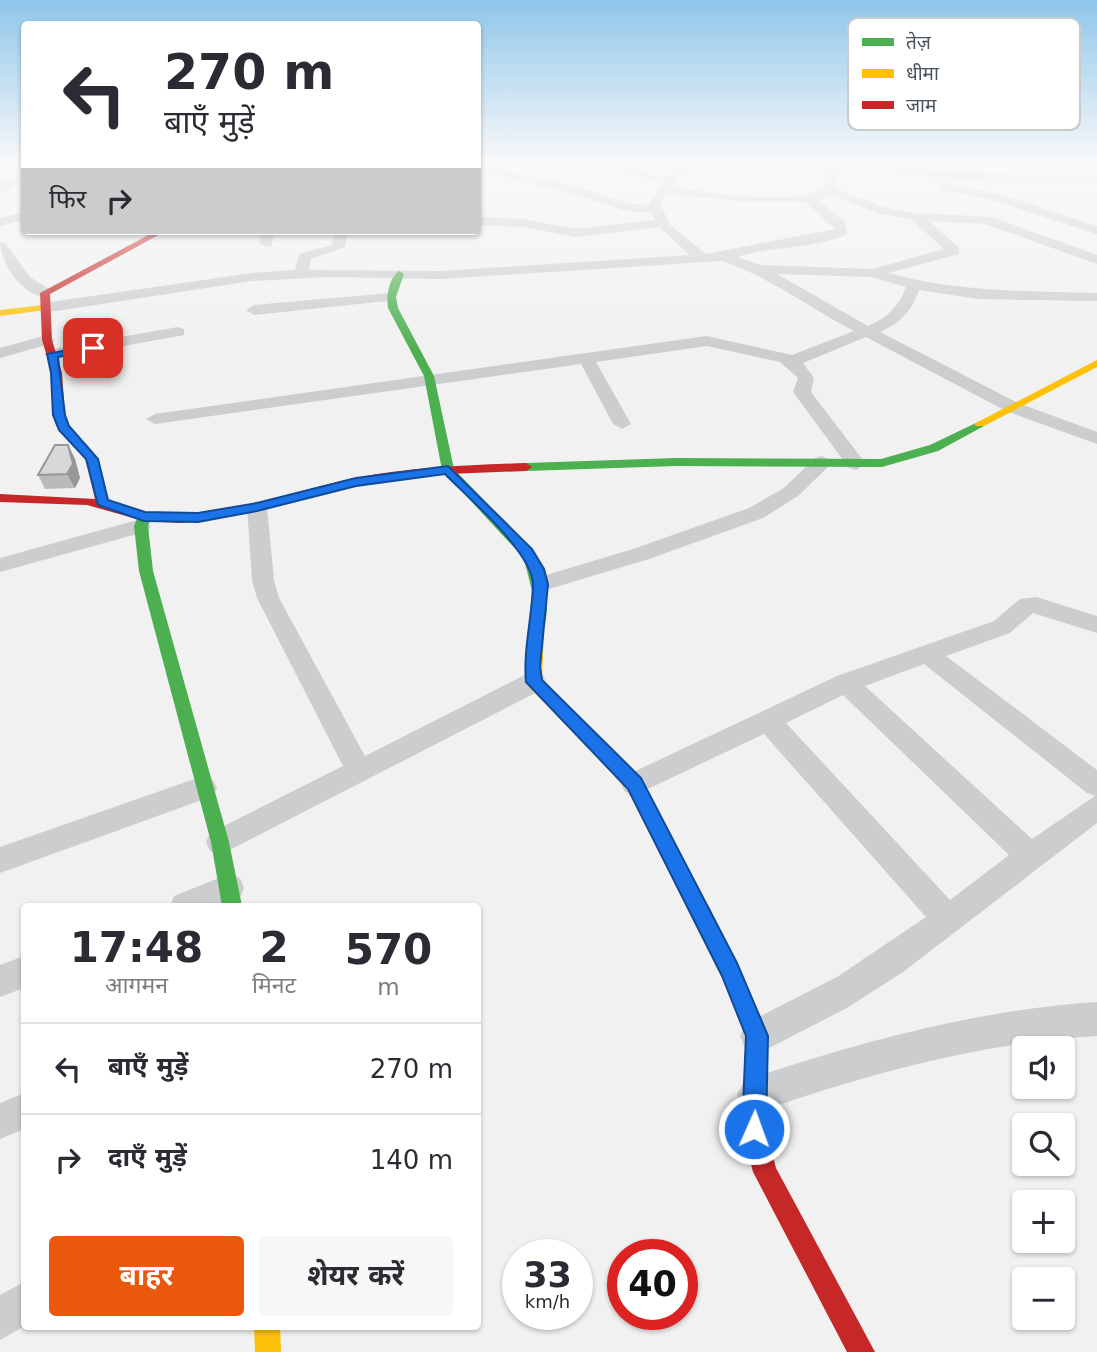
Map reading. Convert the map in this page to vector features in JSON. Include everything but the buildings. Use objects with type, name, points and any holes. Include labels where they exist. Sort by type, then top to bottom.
[{"type":"street","points":[[547,227],[575,233],[604,227]]},
{"type":"street","points":[[670,227],[701,257]]},
{"type":"street","points":[[723,257],[749,248],[832,236],[842,231],[841,227]]},
{"type":"street","points":[[872,272],[954,251],[927,227]]},
{"type":"street","points":[[1007,227],[1097,260]]},
{"type":"street","points":[[44,301],[67,279],[154,235]]},
{"type":"street","points":[[301,274],[304,257],[338,247],[340,235]]},
{"type":"street","points":[[0,246],[44,301],[50,347],[57,373],[59,415],[64,427],[92,459],[102,502]]},
{"type":"street","points":[[0,313],[44,301],[208,281],[301,274],[399,274],[579,268],[723,257],[760,269],[868,333],[1012,407],[1097,438]]},
{"type":"street","points":[[760,269],[872,272],[914,285],[978,295],[1097,297]]},
{"type":"street","points":[[399,274],[391,297],[394,312],[426,369],[448,470],[527,553],[537,569],[541,584],[534,682],[635,784],[730,970],[757,1036],[754,1129],[765,1172],[862,1352]]},
{"type":"street","points":[[790,362],[868,333],[905,309],[914,285]]},
{"type":"street","points":[[254,310],[391,297]]},
{"type":"street","points":[[0,353],[178,332]]},
{"type":"street","points":[[155,419],[430,382],[702,341],[740,349],[769,351],[790,362],[805,375],[802,392],[856,464]]},
{"type":"street","points":[[586,358],[622,424]]},
{"type":"street","points":[[0,565],[142,522],[182,519],[257,507],[356,482],[448,470],[600,463],[822,461],[856,464],[892,461],[934,448],[1097,363]]},
{"type":"street","points":[[541,584],[642,554],[756,513],[791,492],[822,461]]},
{"type":"street","points":[[0,498],[102,502],[142,522]]},
{"type":"street","points":[[257,507],[263,580],[268,598],[360,772]]},
{"type":"street","points":[[142,522],[146,571],[203,788],[220,842],[230,897],[200,903]]},
{"type":"street","points":[[635,784],[846,683],[1002,627],[1032,605],[1097,625]]},
{"type":"street","points":[[928,655],[1097,785]]},
{"type":"street","points":[[220,842],[534,682]]},
{"type":"street","points":[[846,683],[1029,855]]},
{"type":"street","points":[[766,719],[949,920]]},
{"type":"street","points":[[0,860],[203,788]]},
{"type":"street","points":[[757,1036],[860,982],[949,920],[1029,855],[1097,807]]},
{"type":"street","points":[[0,981],[21,973]]},
{"type":"street","points":[[755,1095],[869,1057],[930,1041],[1018,1023],[1097,1019]]},
{"type":"street","points":[[0,1121],[21,1112]]},
{"type":"street","points":[[0,1320],[21,1304]]},
{"type":"traffic: fast","points":[[399,274],[391,297],[393,308],[429,376],[448,470],[527,553],[538,582],[536,631]]},
{"type":"traffic: fast","points":[[526,467],[676,462],[882,463],[934,448],[980,424]]},
{"type":"traffic: fast","points":[[144,517],[141,526],[146,571],[220,842],[231,903]]},
{"type":"traffic: slow","points":[[0,313],[43,308]]},
{"type":"traffic: slow","points":[[980,424],[1097,363]]},
{"type":"traffic: slow","points":[[536,631],[534,682],[635,784],[702,914]]},
{"type":"traffic: slow","points":[[267,1330],[268,1352]]},
{"type":"traffic: jam","points":[[102,502],[92,459],[64,427],[59,415],[57,373],[47,340],[45,293],[154,235]]},
{"type":"traffic: jam","points":[[0,498],[88,501],[144,517],[182,519],[257,507],[356,482],[448,470],[526,467]]},
{"type":"traffic: jam","points":[[702,914],[730,970],[757,1036],[754,1129],[765,1172],[862,1352]]},
{"type":"route","points":[[93,348],[52,354],[57,373],[59,415],[64,427],[92,459],[102,502],[144,517],[182,519],[257,507],[356,482],[448,470],[533,560],[541,584],[534,682],[635,784],[730,970],[757,1036],[754,1129]]}]
